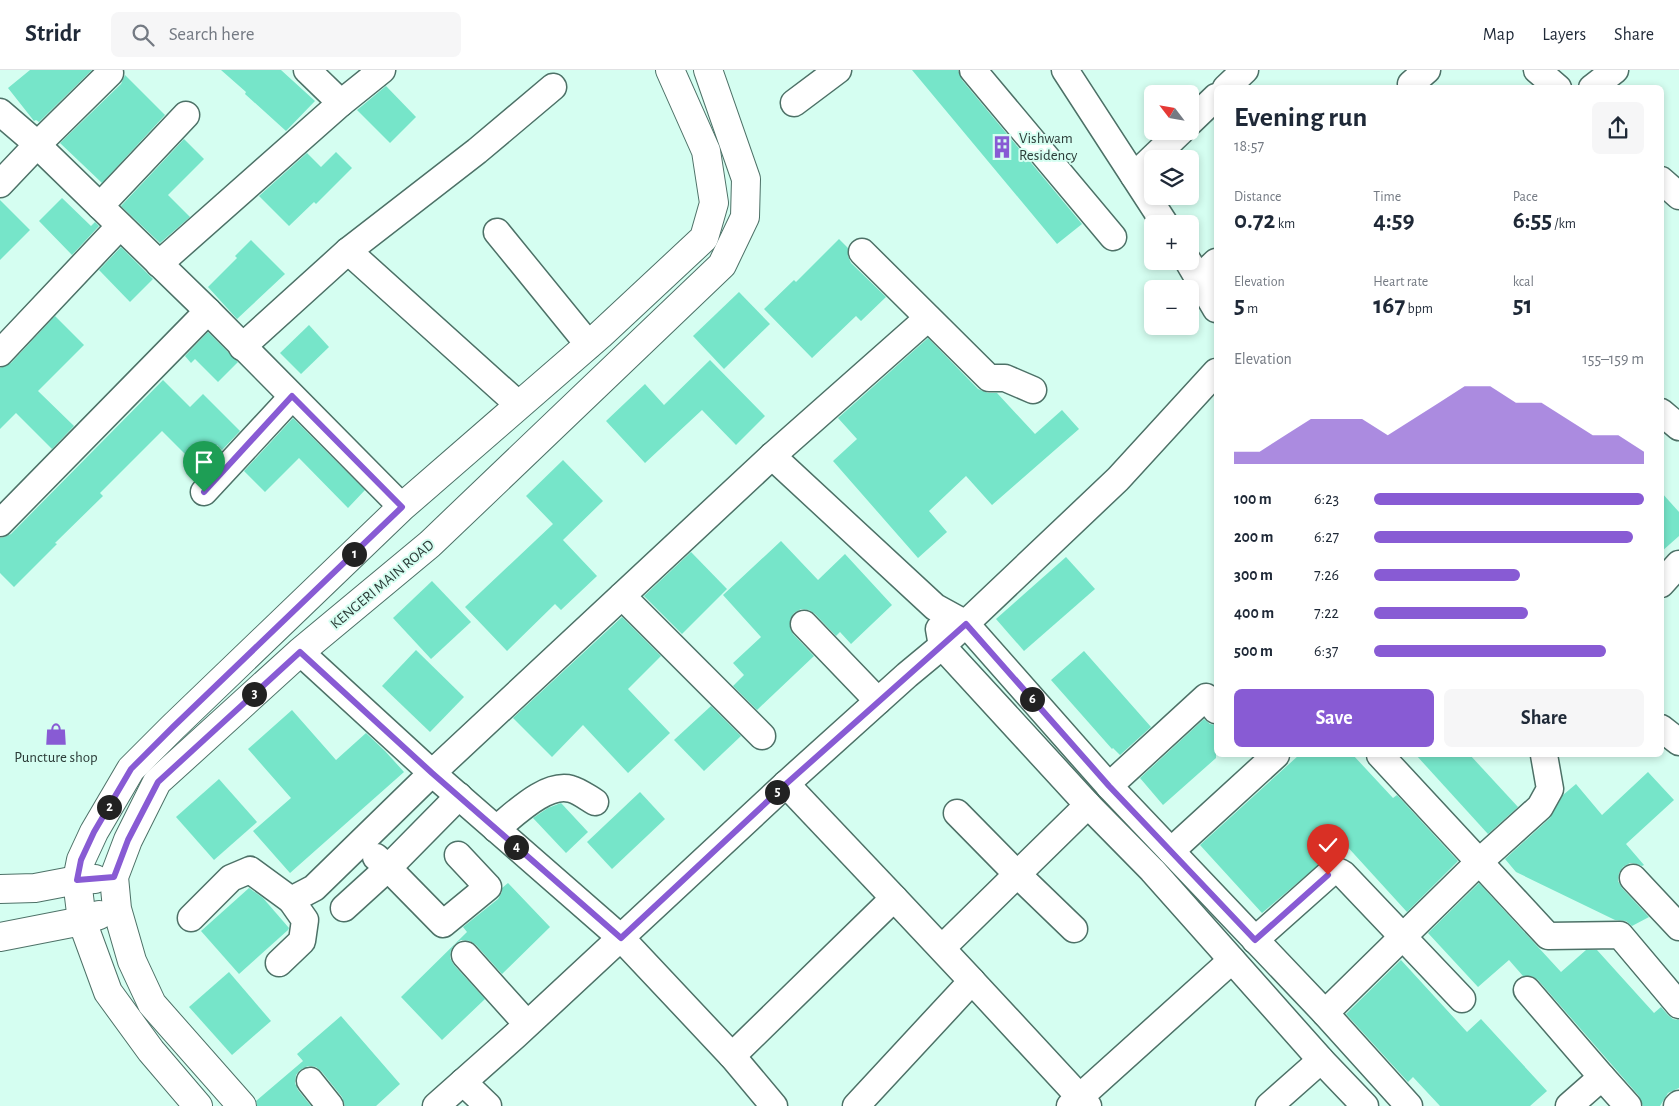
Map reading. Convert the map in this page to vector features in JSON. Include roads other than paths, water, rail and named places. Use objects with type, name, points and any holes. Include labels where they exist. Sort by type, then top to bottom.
[{"type":"main road","points":[[198,1106],[151,1051],[108,992],[82,920],[77,880],[81,860],[131,769],[173,727],[402,507],[589,345],[704,238],[714,203],[706,151],[670,70]]},
{"type":"main road","name":"KENGERI MAIN ROAD","points":[[242,1106],[152,1004],[132,960],[117,910],[114,877],[128,840],[158,782],[300,652],[430,544],[722,265],[745,217],[746,179],[708,70]]},
{"type":"main road","points":[[0,889],[35,888],[77,880],[114,877]]},
{"type":"main road","points":[[0,937],[82,920],[117,910]]},
{"type":"street","points":[[307,70],[341,103]]},
{"type":"street","points":[[159,264],[341,103],[382,70]]},
{"type":"street","points":[[794,103],[838,70]]},
{"type":"street","points":[[973,70],[1113,237]]},
{"type":"street","points":[[1065,70],[1159,215]]},
{"type":"street","points":[[1229,85],[1245,70]]},
{"type":"street","points":[[1537,70],[1554,85]]},
{"type":"street","points":[[1596,85],[1615,70]]},
{"type":"street","points":[[0,184],[110,73]]},
{"type":"street","points":[[242,347],[348,251],[477,151],[550,78]]},
{"type":"street","points":[[1199,113],[1214,99]]},
{"type":"street","points":[[0,112],[37,145],[208,311],[402,507]]},
{"type":"street","points":[[100,206],[186,115]]},
{"type":"street","points":[[1134,176],[1172,140]]},
{"type":"street","points":[[1664,183],[1679,196]]},
{"type":"street","points":[[0,353],[120,226]]},
{"type":"street","points":[[497,232],[589,345]]},
{"type":"street","points":[[348,251],[519,405]]},
{"type":"street","points":[[862,252],[989,378],[1006,378],[1033,390]]},
{"type":"street","points":[[1201,267],[1214,303]]},
{"type":"street","points":[[0,524],[208,311]]},
{"type":"street","points":[[291,900],[314,888],[432,773],[772,456],[928,318]]},
{"type":"street","points":[[436,1106],[621,938],[786,784],[966,624],[1118,479],[1214,374]]},
{"type":"street","points":[[204,492],[292,396]]},
{"type":"street","points":[[1664,414],[1679,427]]},
{"type":"street","points":[[772,456],[935,607],[966,624],[1109,786],[1324,1013],[1409,1106]]},
{"type":"street","points":[[1664,581],[1679,564]]},
{"type":"street","points":[[622,596],[762,736]]},
{"type":"street","points":[[935,607],[942,646],[1088,804],[1152,870],[1321,1060],[1365,1106]]},
{"type":"street","points":[[804,624],[878,702]]},
{"type":"street","points":[[300,652],[432,773],[621,938],[732,1056],[771,1105]]},
{"type":"street","points":[[1109,786],[1206,697],[1214,707]]},
{"type":"street","points":[[1664,730],[1679,742]]},
{"type":"street","points":[[1382,757],[1548,936],[1620,935],[1679,1005]]},
{"type":"street","points":[[1324,1013],[1404,938],[1480,862],[1540,807],[1550,789],[1544,757]]},
{"type":"street","points":[[1172,851],[1264,759]]},
{"type":"street","points":[[786,784],[942,948],[1079,1103],[1232,960]]},
{"type":"street","points":[[496,829],[534,798],[552,790],[570,789],[595,802]]},
{"type":"street","points":[[344,908],[388,868],[459,796]]},
{"type":"street","points":[[942,948],[1088,804]]},
{"type":"street","points":[[957,813],[1074,929]]},
{"type":"street","points":[[361,842],[443,924],[488,887],[458,855]]},
{"type":"street","points":[[191,918],[231,878],[250,870],[291,900],[305,920],[302,941],[279,963]]},
{"type":"street","points":[[1255,940],[1335,870],[1344,874],[1462,999]]},
{"type":"street","points":[[1632,878],[1679,927]]},
{"type":"street","points":[[732,1056],[894,898]]},
{"type":"street","points":[[465,955],[527,1024]]},
{"type":"street","points":[[856,1106],[972,981]]},
{"type":"street","points":[[1527,990],[1628,1106]]},
{"type":"street","points":[[1269,1106],[1321,1060]]},
{"type":"street","points":[[1569,1106],[1602,1076]]},
{"type":"street","points":[[310,1082],[330,1106]]},
{"type":"street","points":[[463,1082],[488,1106]]},
{"type":"place","name":"Vishwam Residency","points":[[1002,147]]},
{"type":"place","name":"Puncture shop","points":[[56,734]]}]
